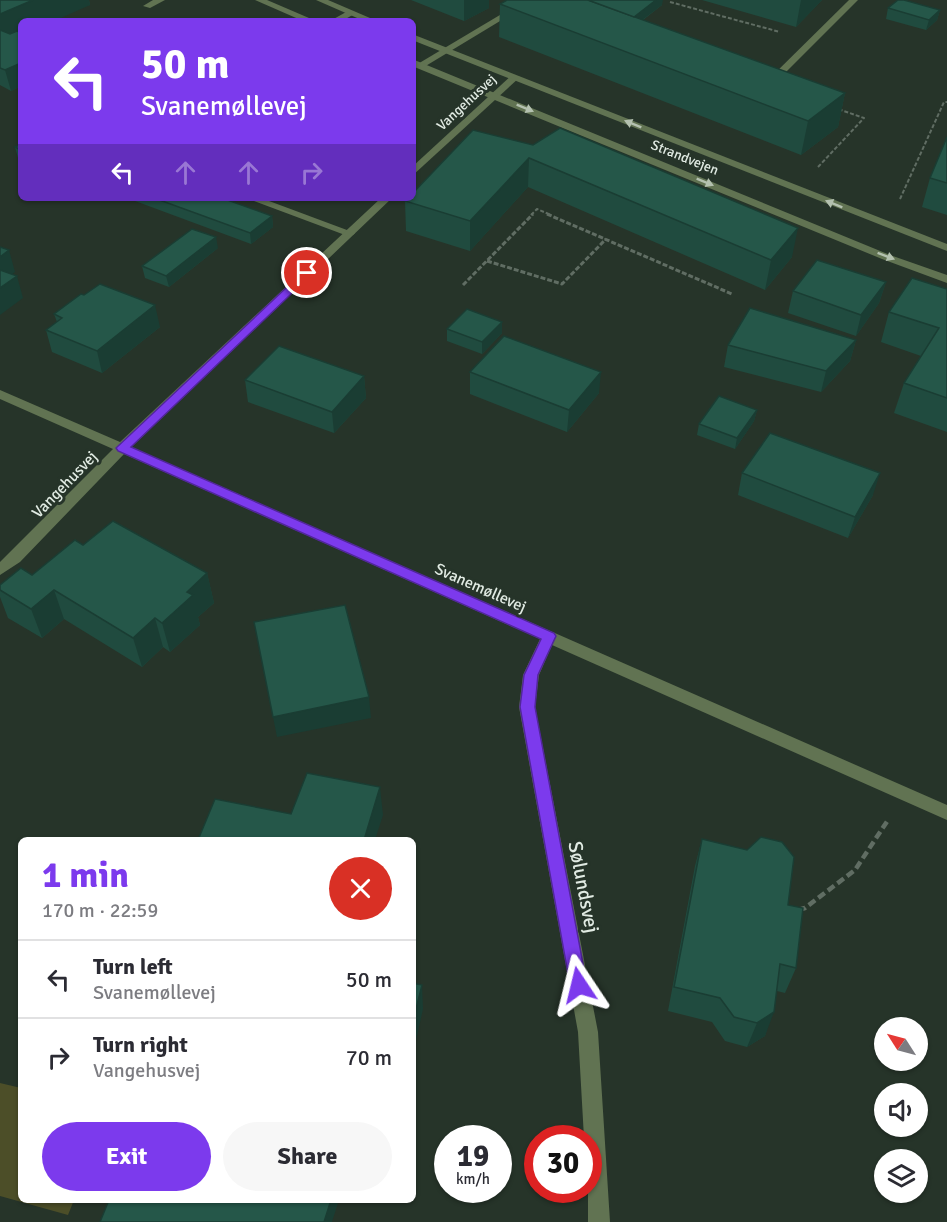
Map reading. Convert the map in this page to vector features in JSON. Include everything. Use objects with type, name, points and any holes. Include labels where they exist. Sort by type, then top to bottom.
[{"type":"street","points":[[147,6],[161,0]]},
{"type":"street","points":[[260,0],[304,18]]},
{"type":"street","points":[[320,0],[364,18]]},
{"type":"street","points":[[417,63],[446,50],[531,0]]},
{"type":"street","points":[[768,84],[854,0]]},
{"type":"street","points":[[341,18],[351,13]]},
{"type":"street","name":"Strandvejen","points":[[416,39],[947,248]]},
{"type":"street","name":"Strandvejen","points":[[417,63],[886,257],[947,279]]},
{"type":"street","name":"Vangehusvej","points":[[416,169],[515,77]]},
{"type":"street","points":[[259,201],[350,233]]},
{"type":"street","name":"Vangehusvej","points":[[0,570],[15,558],[122,448],[384,201]]},
{"type":"street","name":"Svanemøllevej","points":[[0,394],[947,813]]},
{"type":"street","name":"Sølundsvej","points":[[549,636],[531,675],[527,707],[588,1032],[599,1222]]},
{"type":"path","points":[[670,2],[813,41]]},
{"type":"path","points":[[888,226],[944,102],[947,102]]},
{"type":"path","points":[[797,190],[864,118],[832,107]]},
{"type":"path","points":[[463,285],[537,209],[732,294]]},
{"type":"path","points":[[487,261],[562,284],[606,239]]},
{"type":"path","points":[[794,911],[805,908],[855,870],[906,795]]},
{"type":"green space","points":[[0,1083],[18,1087],[18,1201],[0,1196]]},
{"type":"green space","points":[[25,1203],[73,1203],[68,1215]]},
{"type":"building","points":[[0,0],[33,0],[0,14]]},
{"type":"building","points":[[507,0],[588,0],[845,93],[808,121],[500,4]]},
{"type":"building","points":[[588,0],[656,0],[634,17]]},
{"type":"building","points":[[898,0],[940,10],[929,20],[888,8]]},
{"type":"building","points":[[0,30],[10,34],[17,31],[18,64],[5,70],[0,68]]},
{"type":"building","points":[[560,128],[798,228],[771,260],[529,158],[470,221],[405,201],[416,201],[416,190],[473,130],[533,145]]},
{"type":"building","points":[[947,137],[947,183],[930,178]]},
{"type":"building","points":[[162,201],[230,201],[272,216],[250,233]]},
{"type":"building","points":[[192,229],[216,237],[166,276],[142,266]]},
{"type":"building","points":[[0,247],[9,250],[0,257]]},
{"type":"building","points":[[817,260],[886,282],[861,315],[793,291]]},
{"type":"building","points":[[0,270],[17,276],[0,288]]},
{"type":"building","points":[[912,278],[947,289],[947,398],[904,383],[939,328],[889,312]]},
{"type":"building","points":[[100,284],[155,305],[97,351],[46,330],[62,318],[54,314],[81,294],[84,295]]},
{"type":"building","points":[[750,308],[856,340],[826,371],[728,345]]},
{"type":"building","points":[[467,309],[502,322],[482,342],[447,329]]},
{"type":"building","points":[[504,336],[601,372],[569,410],[470,372]]},
{"type":"building","points":[[279,346],[364,376],[332,412],[245,380]]},
{"type":"building","points":[[719,396],[757,410],[737,438],[699,424]]},
{"type":"building","points":[[770,433],[880,473],[855,517],[742,473]]},
{"type":"building","points":[[113,521],[207,573],[187,592],[193,595],[162,623],[155,618],[133,638],[54,590],[31,609],[0,590],[0,585],[21,568],[32,575],[75,540],[83,545]]},
{"type":"building","points":[[345,605],[369,697],[273,717],[254,622]]},
{"type":"building","points":[[307,773],[380,787],[365,837],[199,837],[215,799],[291,814]]},
{"type":"building","points":[[761,837],[782,842],[794,857],[788,905],[803,908],[796,968],[780,964],[774,1012],[757,1023],[734,1017],[720,998],[674,987],[702,839],[747,850]]},
{"type":"building","points":[[416,984],[422,985],[416,1009]]},
{"type":"building","points":[[108,1203],[330,1203],[324,1222],[100,1222]]},
{"type":"route","points":[[307,273],[122,448],[549,636],[531,675],[527,707],[579,985]]}]
